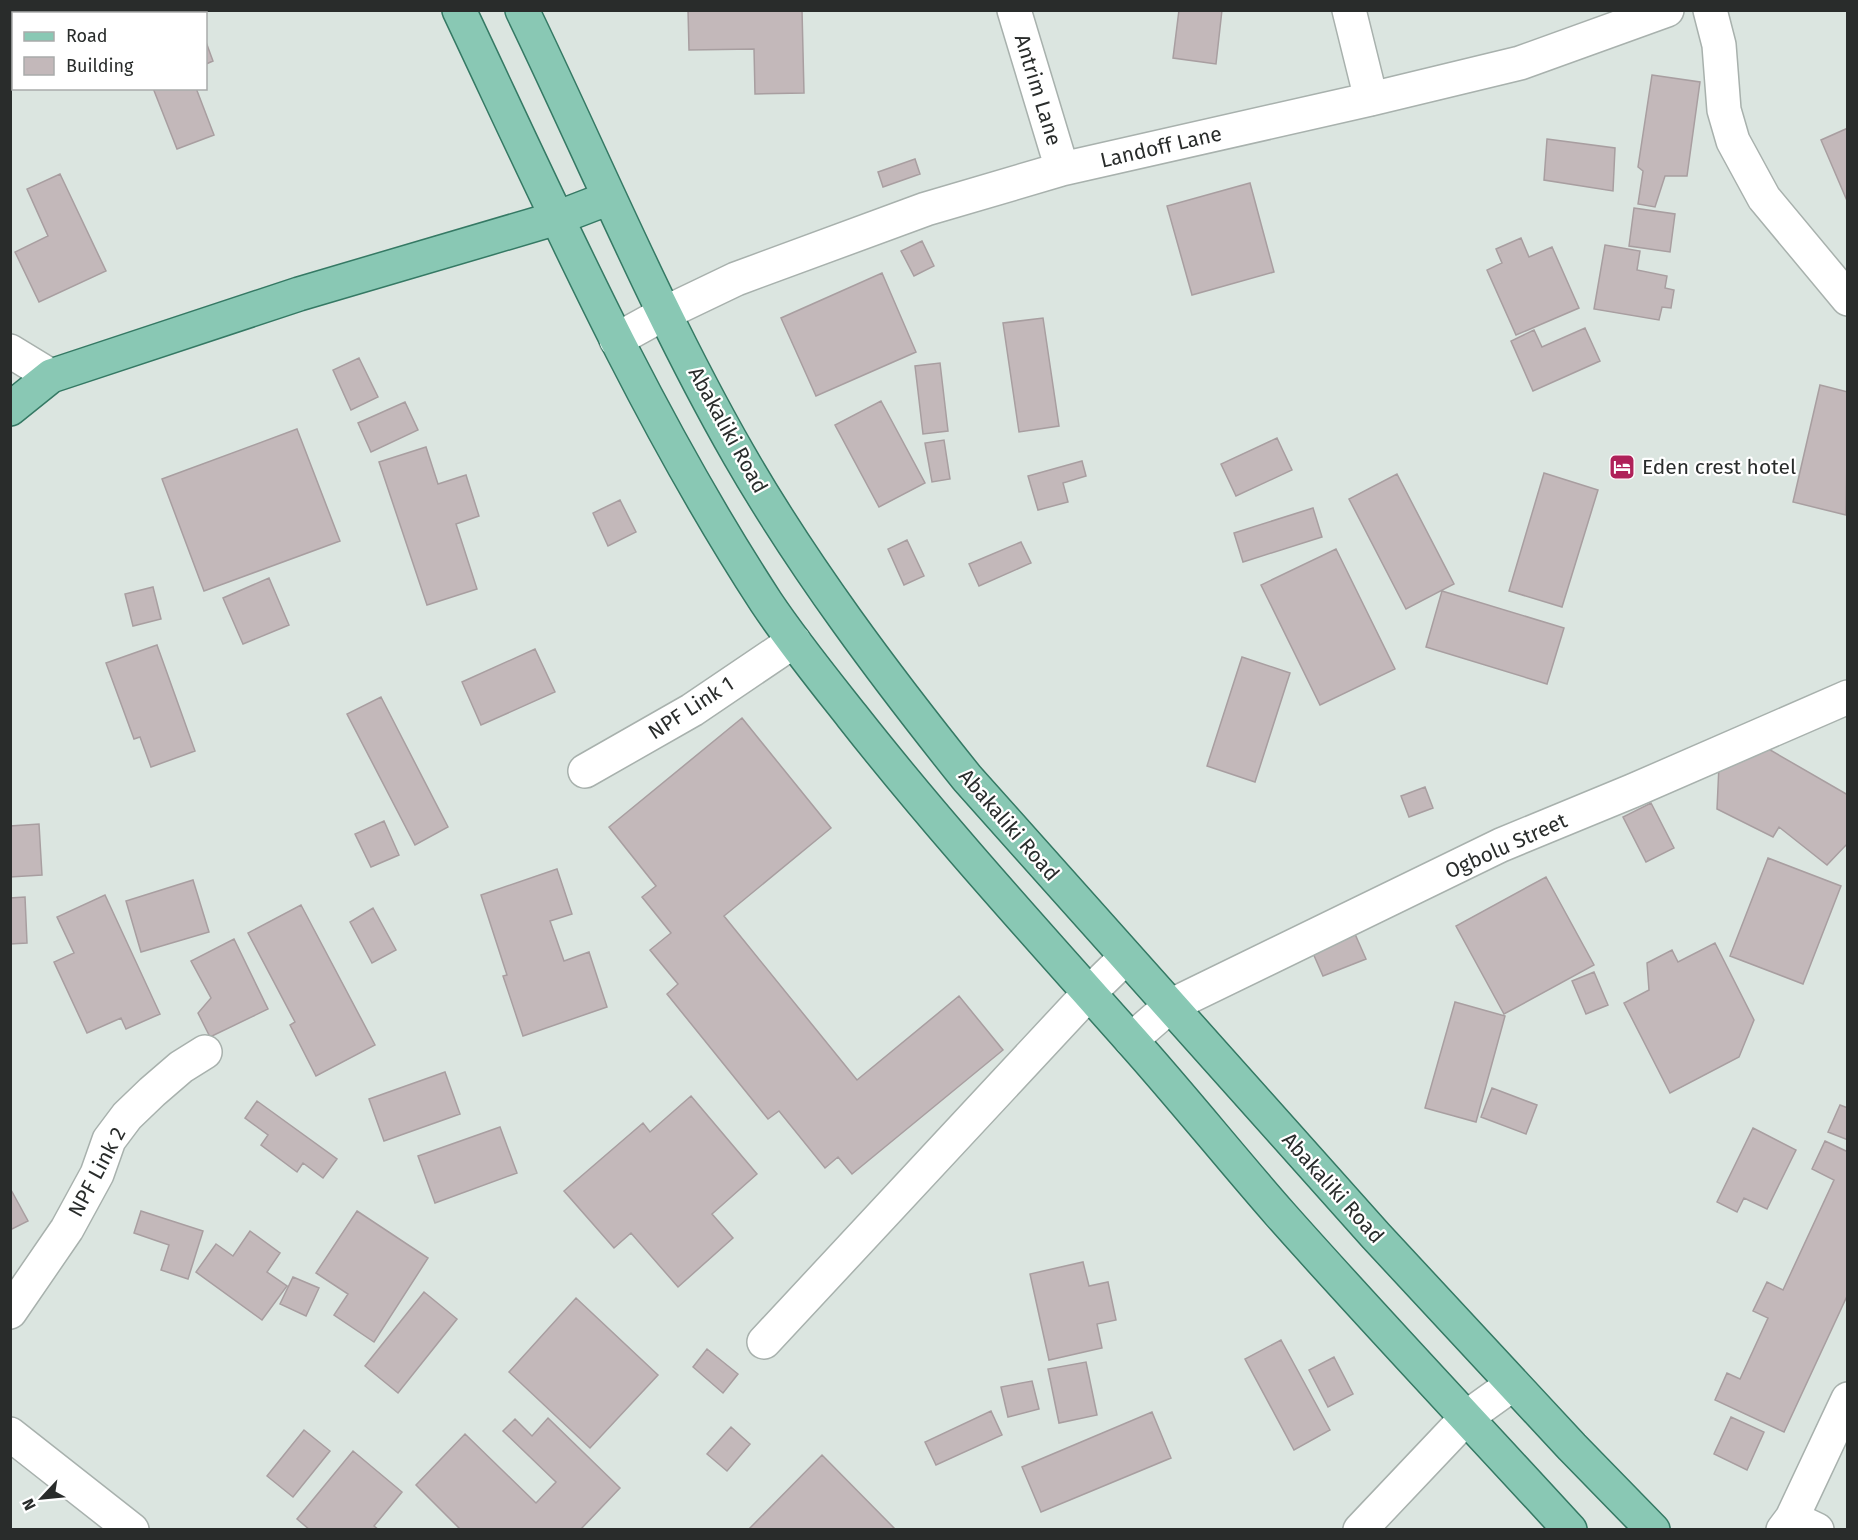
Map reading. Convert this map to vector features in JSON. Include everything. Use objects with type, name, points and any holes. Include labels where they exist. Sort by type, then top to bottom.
[{"type":"main road","points":[[459,10],[616,340],[666,435],[717,523],[767,603],[794,641],[952,839],[1131,1040],[1284,1218],[1570,1530]]},
{"type":"main road","name":"Abakaliki Road","points":[[522,10],[665,313],[740,456],[801,553],[864,644],[967,778],[1126,957],[1376,1236],[1653,1530]]},
{"type":"main road","points":[[10,409],[51,376],[299,294],[557,218],[609,198]]},
{"type":"main road","points":[[898,774],[938,743]]},
{"type":"street","name":"Antrim Lane","points":[[1014,10],[1062,169]]},
{"type":"street","points":[[1349,10],[1371,99]]},
{"type":"street","name":"Landoff Lane","points":[[616,340],[665,313],[736,279],[926,208],[1062,169],[1520,63],[1667,10]]},
{"type":"street","points":[[1710,10],[1719,45],[1724,110],[1733,141],[1764,198],[1848,298]]},
{"type":"street","points":[[10,351],[51,376]]},
{"type":"street","name":"NPF Link 1","points":[[585,771],[692,710],[794,641]]},
{"type":"street","name":"Ogbolu Street","points":[[1131,1040],[1170,1006],[1501,845],[1848,697]]},
{"type":"street","points":[[764,1342],[1088,994],[1126,957]]},
{"type":"street","name":"NPF Link 2","points":[[10,1312],[67,1229],[97,1174],[109,1140],[127,1116],[181,1067],[205,1052]]},
{"type":"street","points":[[1359,1530],[1467,1417],[1513,1384]]},
{"type":"street","points":[[1797,1526],[1848,1399]]},
{"type":"street","points":[[10,1434],[132,1530]]},
{"type":"building","points":[[126,10],[167,10],[168,12],[122,12]]},
{"type":"building","points":[[688,10],[802,10],[804,93],[755,94],[754,49],[689,50]]},
{"type":"building","points":[[1179,10],[1222,10],[1216,64],[1173,58]]},
{"type":"building","points":[[207,45],[213,61],[207,64]]},
{"type":"building","points":[[1652,75],[1700,82],[1687,176],[1665,176],[1655,207],[1638,204],[1643,171],[1638,167]]},
{"type":"building","points":[[154,90],[197,90],[214,135],[177,149]]},
{"type":"building","points":[[1848,128],[1848,203],[1821,140]]},
{"type":"building","points":[[1547,139],[1615,148],[1613,191],[1544,180]]},
{"type":"building","points":[[915,159],[920,174],[883,187],[878,172]]},
{"type":"building","points":[[60,174],[106,271],[39,302],[15,252],[48,236],[27,189]]},
{"type":"building","points":[[1250,183],[1274,272],[1192,295],[1167,206]]},
{"type":"building","points":[[1634,208],[1675,214],[1670,252],[1629,246]]},
{"type":"building","points":[[1521,238],[1529,257],[1552,247],[1579,308],[1516,335],[1487,270],[1502,263],[1496,249]]},
{"type":"building","points":[[922,241],[934,266],[914,276],[901,251]]},
{"type":"building","points":[[1605,245],[1640,251],[1637,270],[1667,276],[1665,288],[1674,290],[1671,308],[1662,307],[1659,320],[1594,309]]},
{"type":"building","points":[[882,273],[916,352],[816,396],[781,318]]},
{"type":"building","points":[[1043,318],[1059,426],[1019,432],[1003,323]]},
{"type":"building","points":[[1585,328],[1600,361],[1533,391],[1511,341],[1534,330],[1542,347]]},
{"type":"building","points":[[359,358],[378,397],[351,410],[333,370]]},
{"type":"building","points":[[940,363],[948,431],[923,434],[915,366]]},
{"type":"building","points":[[1820,385],[1848,392],[1846,515],[1793,502]]},
{"type":"building","points":[[881,401],[925,483],[879,507],[835,425]]},
{"type":"building","points":[[405,402],[418,430],[371,452],[358,423]]},
{"type":"building","points":[[297,429],[340,541],[204,591],[162,479]]},
{"type":"building","points":[[1277,438],[1292,470],[1236,496],[1221,464]]},
{"type":"building","points":[[944,440],[950,479],[932,482],[925,443]]},
{"type":"building","points":[[426,447],[438,484],[466,475],[479,516],[456,524],[477,589],[427,605],[379,462]]},
{"type":"building","points":[[1082,461],[1086,476],[1063,483],[1068,502],[1038,510],[1028,476]]},
{"type":"building","points":[[1544,473],[1598,490],[1562,607],[1509,591]]},
{"type":"building","points":[[1397,474],[1454,584],[1406,609],[1349,499]]},
{"type":"building","points":[[620,500],[636,532],[608,546],[593,513]]},
{"type":"building","points":[[1313,508],[1322,537],[1243,562],[1234,533]]},
{"type":"building","points":[[907,540],[924,576],[904,585],[888,549]]},
{"type":"building","points":[[1021,542],[1031,563],[979,586],[969,564]]},
{"type":"building","points":[[1336,549],[1395,669],[1320,705],[1261,585]]},
{"type":"building","points":[[269,578],[289,625],[243,644],[223,598]]},
{"type":"building","points":[[153,587],[161,619],[133,626],[125,594]]},
{"type":"building","points":[[1442,591],[1564,628],[1547,684],[1426,647]]},
{"type":"building","points":[[157,645],[195,751],[151,767],[140,737],[134,739],[106,663]]},
{"type":"building","points":[[535,649],[555,692],[481,725],[462,682]]},
{"type":"building","points":[[1242,657],[1290,673],[1255,782],[1207,766]]},
{"type":"building","points":[[381,697],[448,827],[415,845],[347,714]]},
{"type":"building","points":[[742,718],[831,828],[724,916],[857,1080],[959,996],[1003,1050],[852,1174],[838,1157],[825,1168],[779,1111],[768,1119],[667,994],[678,984],[650,950],[671,933],[642,897],[656,886],[609,827]]},
{"type":"building","points":[[1758,743],[1848,795],[1848,843],[1827,865],[1779,827],[1773,837],[1717,809],[1719,765]]},
{"type":"building","points":[[1425,787],[1433,808],[1409,817],[1401,796]]},
{"type":"building","points":[[1651,803],[1674,848],[1646,862],[1623,817]]},
{"type":"building","points":[[384,821],[399,855],[371,867],[355,834]]},
{"type":"building","points":[[39,824],[42,875],[10,877],[10,826]]},
{"type":"building","points":[[1768,858],[1841,886],[1803,984],[1730,956]]},
{"type":"building","points":[[557,869],[572,914],[550,921],[564,961],[589,952],[607,1007],[523,1036],[503,976],[507,975],[481,895]]},
{"type":"building","points":[[1546,877],[1594,965],[1504,1014],[1456,926]]},
{"type":"building","points":[[193,880],[209,932],[141,952],[126,901]]},
{"type":"building","points":[[105,895],[160,1014],[126,1029],[121,1018],[87,1033],[54,962],[74,953],[57,917]]},
{"type":"building","points":[[25,897],[27,943],[10,944],[10,898]]},
{"type":"building","points":[[301,905],[375,1045],[316,1076],[290,1025],[295,1022],[248,933]]},
{"type":"building","points":[[373,908],[396,950],[372,963],[350,922]]},
{"type":"building","points":[[1355,934],[1366,959],[1323,976],[1312,951]]},
{"type":"building","points":[[234,939],[268,1009],[210,1037],[198,1013],[211,998],[191,961]]},
{"type":"building","points":[[1715,943],[1754,1020],[1739,1057],[1670,1093],[1624,1003],[1649,990],[1647,963],[1672,950],[1678,962]]},
{"type":"building","points":[[1594,972],[1608,1005],[1586,1014],[1572,981]]},
{"type":"building","points":[[1455,1002],[1505,1016],[1476,1122],[1425,1108]]},
{"type":"building","points":[[445,1072],[460,1114],[384,1141],[369,1099]]},
{"type":"building","points":[[1492,1088],[1537,1105],[1526,1134],[1481,1117]]},
{"type":"building","points":[[691,1096],[757,1174],[712,1214],[733,1238],[678,1287],[631,1233],[614,1248],[564,1191],[643,1123],[650,1132]]},
{"type":"building","points":[[257,1101],[337,1159],[323,1178],[303,1163],[297,1172],[261,1145],[268,1135],[245,1118]]},
{"type":"building","points":[[1840,1105],[1848,1108],[1848,1140],[1828,1132]]},
{"type":"building","points":[[500,1127],[517,1173],[435,1203],[418,1156]]},
{"type":"building","points":[[1753,1128],[1796,1150],[1767,1209],[1744,1198],[1737,1212],[1717,1202]]},
{"type":"building","points":[[1825,1141],[1846,1151],[1848,1149],[1848,1294],[1784,1432],[1715,1400],[1727,1373],[1740,1379],[1768,1318],[1753,1311],[1767,1282],[1783,1290],[1834,1180],[1812,1169]]},
{"type":"building","points":[[10,1188],[28,1221],[10,1230]]},
{"type":"building","points":[[141,1211],[203,1231],[188,1279],[161,1270],[169,1245],[134,1233]]},
{"type":"building","points":[[357,1211],[428,1258],[374,1342],[334,1315],[348,1294],[316,1273]]},
{"type":"building","points":[[250,1231],[280,1253],[267,1272],[287,1286],[262,1320],[196,1272],[216,1244],[233,1256]]},
{"type":"building","points":[[1083,1262],[1089,1286],[1108,1282],[1116,1320],[1097,1324],[1102,1348],[1049,1360],[1030,1274]]},
{"type":"building","points":[[293,1277],[319,1288],[306,1316],[280,1304]]},
{"type":"building","points":[[424,1292],[457,1319],[398,1393],[365,1366]]},
{"type":"building","points":[[576,1298],[658,1375],[590,1448],[509,1372]]},
{"type":"building","points":[[1281,1340],[1330,1430],[1294,1450],[1245,1359]]},
{"type":"building","points":[[707,1349],[738,1374],[723,1393],[693,1367]]},
{"type":"building","points":[[1334,1357],[1353,1394],[1328,1407],[1309,1370]]},
{"type":"building","points":[[1086,1362],[1097,1415],[1059,1423],[1048,1369]]},
{"type":"building","points":[[1032,1381],[1039,1409],[1008,1417],[1001,1387]]},
{"type":"building","points":[[991,1411],[1002,1435],[936,1465],[925,1442]]},
{"type":"building","points":[[1152,1412],[1171,1458],[1041,1512],[1022,1467]]},
{"type":"building","points":[[1731,1417],[1764,1432],[1747,1470],[1714,1454]]},
{"type":"building","points":[[548,1418],[620,1488],[580,1530],[461,1530],[416,1485],[465,1434],[536,1503],[556,1482],[503,1431],[515,1419],[532,1436]]},
{"type":"building","points":[[731,1427],[750,1444],[727,1471],[707,1454]]},
{"type":"building","points":[[304,1430],[330,1451],[293,1497],[267,1476]]},
{"type":"building","points":[[353,1451],[402,1492],[374,1526],[379,1530],[310,1530],[297,1519]]},
{"type":"building","points":[[822,1455],[896,1530],[748,1530]]},
{"type":"place","name":"Eden crest hotel","points":[[1622,467]]}]
